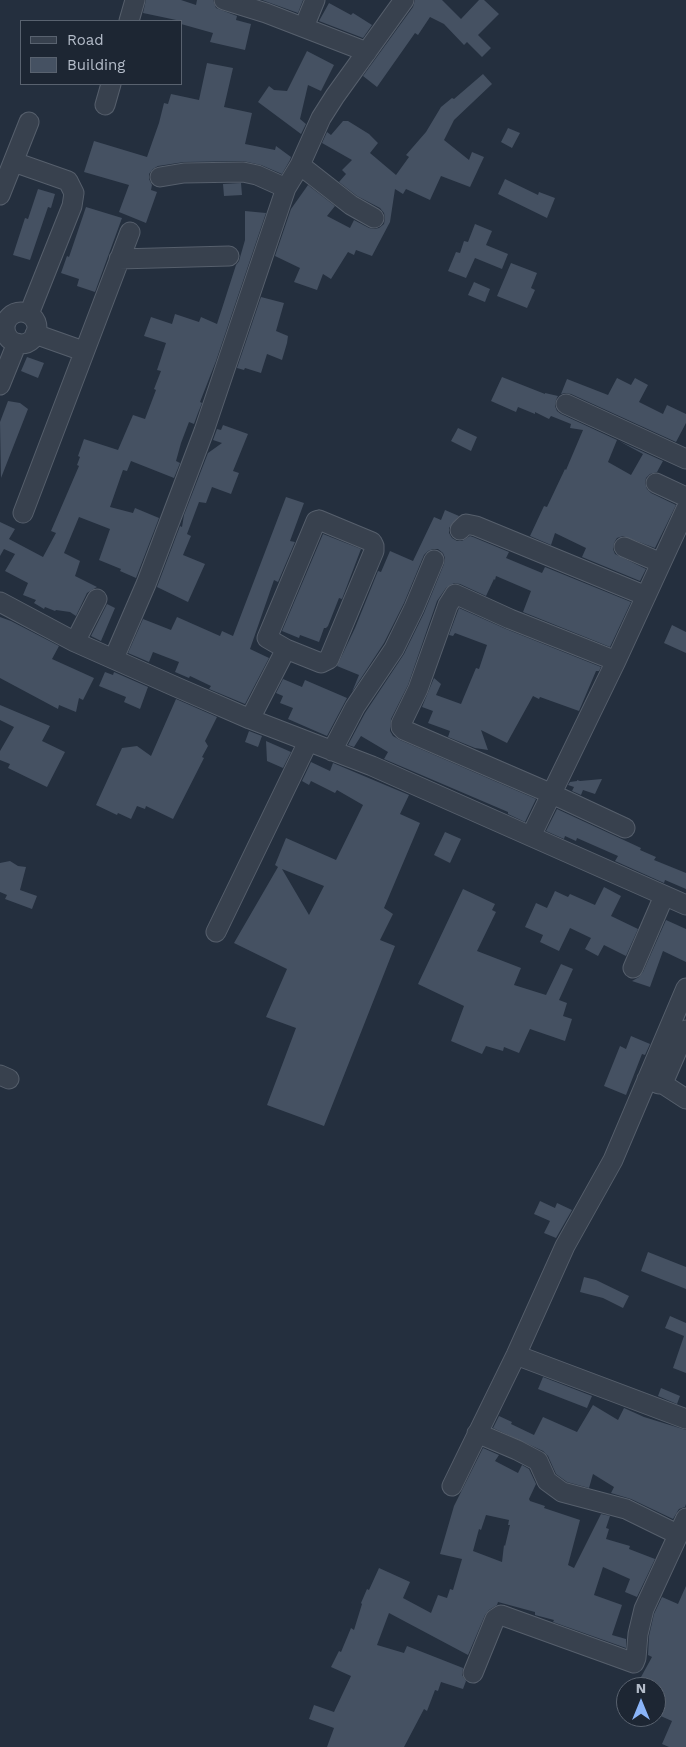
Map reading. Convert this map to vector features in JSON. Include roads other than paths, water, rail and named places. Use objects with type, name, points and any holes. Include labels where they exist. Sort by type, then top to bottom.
[{"type":"street","points":[[129,20],[135,0]]},
{"type":"street","points":[[224,0],[266,13],[367,52]]},
{"type":"street","points":[[304,27],[314,0]]},
{"type":"street","points":[[114,658],[143,591],[204,431],[286,188],[300,165],[321,118],[404,0]]},
{"type":"street","points":[[105,105],[111,85]]},
{"type":"street","points":[[0,195],[29,122]]},
{"type":"street","points":[[14,162],[68,181],[74,192],[72,206],[30,314]]},
{"type":"street","points":[[300,165],[351,205],[374,218]]},
{"type":"street","points":[[160,177],[184,173],[243,172],[257,175],[286,188]]},
{"type":"street","points":[[23,513],[130,232]]},
{"type":"street","points":[[119,259],[229,256]]},
{"type":"street","points":[[13,313],[30,314],[36,323],[36,334],[28,342],[17,343],[8,337],[3,320],[13,313]]},
{"type":"street","points":[[36,334],[83,352]]},
{"type":"street","points":[[0,385],[17,343]]},
{"type":"street","points":[[566,404],[686,459]]},
{"type":"street","points":[[656,483],[686,497]]},
{"type":"street","points":[[531,836],[616,661],[686,509]]},
{"type":"street","points":[[319,520],[372,542],[374,551],[329,659],[324,663],[318,663],[283,655],[267,638],[316,521],[319,520]]},
{"type":"street","points":[[460,530],[466,524],[476,526],[646,596]]},
{"type":"street","points":[[624,547],[661,563]]},
{"type":"street","points":[[332,751],[360,699],[394,649],[434,560]]},
{"type":"street","points":[[616,661],[510,619],[455,594],[452,596],[418,689],[402,724],[402,729],[549,797],[625,828]]},
{"type":"street","points":[[75,642],[98,599]]},
{"type":"street","points":[[0,602],[75,642],[250,719],[372,766],[686,905]]},
{"type":"street","points":[[250,719],[283,655]]},
{"type":"street","points":[[216,932],[308,742]]},
{"type":"street","points":[[633,968],[664,896]]},
{"type":"street","points":[[452,1486],[516,1355],[565,1246],[655,1082],[667,1055],[683,1004]]},
{"type":"street","points":[[667,1055],[686,1030]]},
{"type":"street","points":[[655,1082],[686,1099]]},
{"type":"street","points":[[516,1355],[686,1419]]},
{"type":"street","points":[[473,1673],[495,1619],[501,1615],[634,1663],[644,1609],[682,1526],[562,1492],[547,1481],[538,1461],[477,1433]]}]
